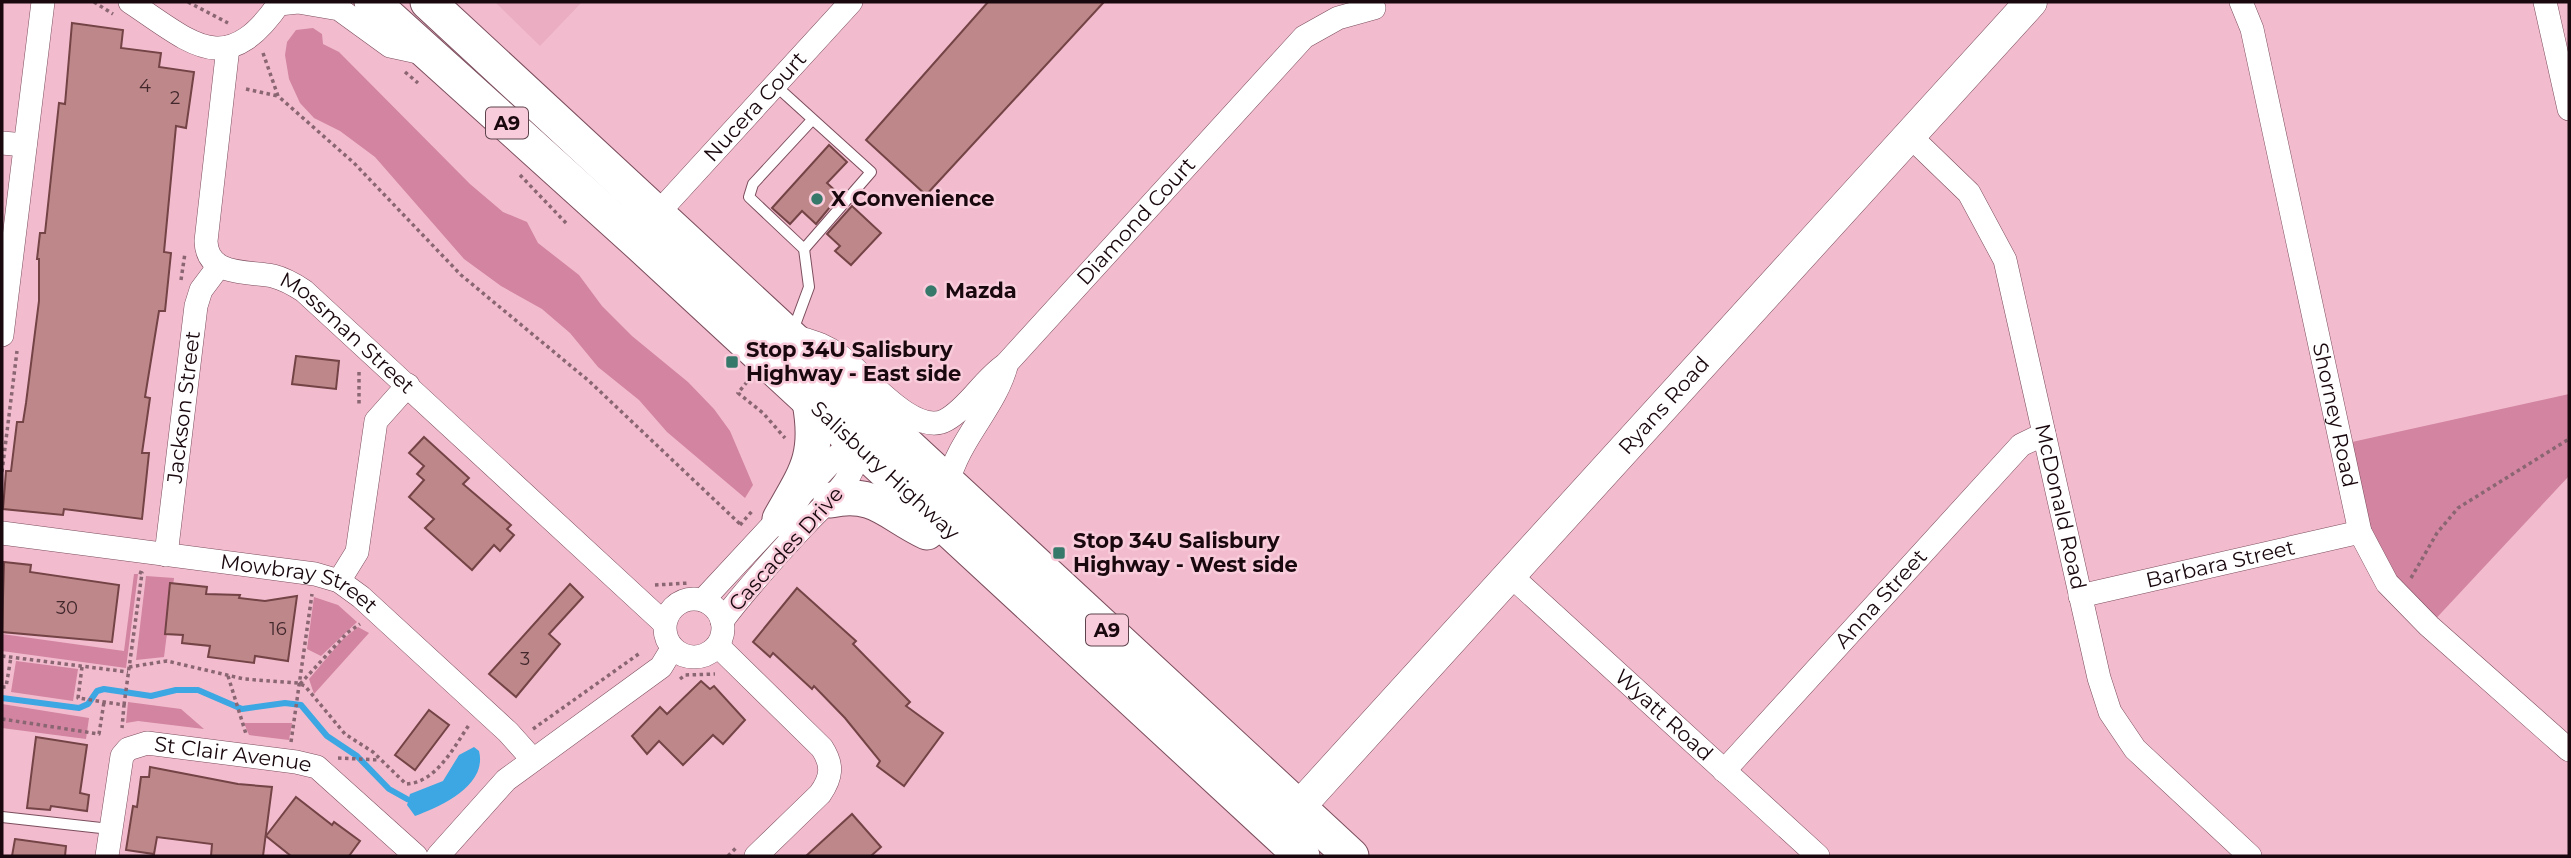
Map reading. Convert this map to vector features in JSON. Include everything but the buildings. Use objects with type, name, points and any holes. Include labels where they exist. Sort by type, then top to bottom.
[{"type":"main road","name":"Salisbury Highway","points":[[372,2],[426,70],[810,402],[972,551],[1286,819],[1351,856]]},
{"type":"main road","name":"Salisbury Highway","points":[[428,2],[948,482],[1286,819],[1302,856]]},
{"type":"main road","points":[[734,284],[768,338],[856,422],[860,448],[890,447],[917,453]]},
{"type":"main road","points":[[769,512],[812,457],[815,428],[810,402]]},
{"type":"main road","points":[[831,500],[856,496],[877,502],[908,523],[972,551]]},
{"type":"street","points":[[2,335],[13,144],[43,2]]},
{"type":"street","points":[[231,36],[242,42],[280,3],[298,2],[340,9],[426,70]]},
{"type":"street","name":"Nucera Court","points":[[658,213],[851,2]]},
{"type":"street","name":"Ryans Road","points":[[1286,819],[2031,2]]},
{"type":"street","name":"Shorney Road","points":[[2241,2],[2252,29],[2360,532],[2387,583],[2429,626],[2569,750]]},
{"type":"street","points":[[2545,2],[2569,109]]},
{"type":"street","name":"Diamond Court","points":[[948,482],[955,457],[1003,381],[1007,363],[1304,37],[1338,19],[1374,8]]},
{"type":"street","points":[[123,9],[203,48],[221,50],[231,36]]},
{"type":"street","points":[[219,266],[206,250],[206,241],[231,36]]},
{"type":"street","name":"McDonald Road","points":[[1910,136],[1969,193],[2005,260],[2099,678],[2110,712],[2122,732],[2158,772],[2250,856]]},
{"type":"street","name":"Mossman Street","points":[[219,266],[276,276],[295,285],[652,595],[694,593]]},
{"type":"street","name":"Jackson Street","points":[[166,555],[196,306],[201,290],[219,266]]},
{"type":"street","points":[[791,336],[820,343],[841,356],[907,415],[928,424],[943,422],[956,414],[980,385],[1007,363]]},
{"type":"street","points":[[339,581],[357,552],[376,421],[408,385]]},
{"type":"street","name":"Anna Street","points":[[1724,771],[2021,445],[2044,434]]},
{"type":"street","name":"Cascades Drive","points":[[694,593],[769,512],[838,455],[860,448],[856,467],[831,500],[805,525],[722,621]]},
{"type":"street","name":"Barbara Street","points":[[2080,596],[2360,532]]},
{"type":"street","name":"Mowbray Street","points":[[2,533],[315,574],[339,581],[361,597],[508,732],[533,760]]},
{"type":"street","name":"Wyatt Road","points":[[1510,575],[1818,856]]},
{"type":"street","name":"Mossman Street","points":[[636,581],[635,598],[664,624]]},
{"type":"street","points":[[694,593],[718,612],[722,621],[718,646],[704,656],[687,658],[667,642],[664,624],[671,609],[694,593]]},
{"type":"street","points":[[718,646],[822,748],[829,759],[828,782],[820,794],[747,851]]},
{"type":"street","points":[[438,856],[506,780],[661,667],[673,649]]},
{"type":"street","name":"St Clair Avenue","points":[[107,856],[122,756],[128,749],[147,743],[317,767],[416,856]]},
{"type":"lane","points":[[776,86],[871,172],[804,249]]},
{"type":"lane","points":[[791,336],[809,287],[804,249],[749,197],[753,184],[812,120]]},
{"type":"lane","points":[[2,817],[110,829]]},
{"type":"path","points":[[94,2],[123,9]]},
{"type":"path","points":[[188,2],[231,36]]},
{"type":"path","points":[[254,57],[261,48],[278,96]]},
{"type":"path","points":[[401,68],[426,70]]},
{"type":"path","points":[[244,103],[248,80]]},
{"type":"path","points":[[246,89],[278,96],[354,163],[461,275],[589,381],[739,526],[769,512]]},
{"type":"path","points":[[515,170],[566,224]]},
{"type":"path","points":[[180,286],[186,245]]},
{"type":"path","points":[[357,367],[361,393],[358,409]]},
{"type":"path","points":[[750,378],[738,393],[776,426],[785,438]]},
{"type":"path","points":[[2411,578],[2437,533],[2458,508],[2569,439]]},
{"type":"path","points":[[127,726],[120,728],[142,573],[134,570]]},
{"type":"path","points":[[636,581],[655,585],[687,584],[694,593]]},
{"type":"path","points":[[291,743],[312,594],[319,594]]},
{"type":"path","points":[[300,684],[347,633],[362,623],[353,614]]},
{"type":"path","points":[[533,729],[645,650]]},
{"type":"path","points":[[2,656],[128,672]]},
{"type":"path","points":[[4,687],[11,657]]},
{"type":"path","points":[[129,667],[167,661],[228,676],[300,684],[345,734],[382,760],[406,784],[416,784],[441,764],[470,723],[479,730]]},
{"type":"path","points":[[82,667],[78,698],[124,705]]},
{"type":"path","points":[[674,683],[685,675],[714,672],[720,678]]},
{"type":"path","points":[[228,676],[246,736]]},
{"type":"path","points":[[2,719],[99,734],[104,702]]},
{"type":"path","points":[[234,735],[257,738]]},
{"type":"path","points":[[280,741],[303,746]]},
{"type":"path","points":[[330,757],[341,766]]},
{"type":"path","points":[[344,759],[382,760]]},
{"type":"path","points":[[728,856],[747,851]]},
{"type":"shaded area","points":[[495,2],[582,2],[540,46]]},
{"type":"shaded area","points":[[313,28],[322,34],[323,44],[339,52],[470,184],[503,212],[527,222],[538,243],[579,275],[602,306],[632,336],[688,382],[714,409],[730,431],[753,485],[745,498],[667,432],[639,400],[598,367],[570,333],[542,309],[501,286],[464,259],[375,157],[340,131],[314,118],[300,103],[289,79],[285,55],[287,42],[296,30]]},
{"type":"shaded area","points":[[2569,394],[2569,476],[2429,626],[2387,583],[2343,444]]},
{"type":"shaded area","points":[[134,574],[138,574],[126,668],[2,651],[2,634],[124,651]]},
{"type":"shaded area","points":[[146,576],[174,578],[164,657],[136,660]]},
{"type":"shaded area","points":[[314,597],[338,605],[357,622],[321,656],[307,649]]},
{"type":"shaded area","points":[[358,627],[369,633],[314,694],[309,679],[342,640]]},
{"type":"shaded area","points":[[16,661],[78,669],[73,701],[11,692]]},
{"type":"shaded area","points":[[128,702],[181,709],[204,729],[138,721],[126,723]]},
{"type":"shaded area","points":[[2,704],[89,718],[86,739],[2,728]]},
{"type":"shaded area","points":[[244,723],[292,723],[289,740],[249,735]]},
{"type":"water","points":[[474,747],[479,751],[480,763],[469,785],[448,801],[415,816],[407,805],[410,794],[443,781],[459,755]]},
{"type":"waterway","points":[[2,698],[79,708],[88,704],[97,691],[104,689],[151,696],[176,690],[198,690],[242,709],[285,703],[301,705],[327,736],[357,756],[389,789],[407,799]]},
{"type":"place","name":"X Convenience","points":[[817,199]]},
{"type":"place","name":"Mazda","points":[[931,291]]},
{"type":"place","name":"Stop 34U Salisbury Highway - East side","points":[[732,362]]},
{"type":"place","name":"Stop 34U Salisbury Highway - West side","points":[[1059,553]]}]
